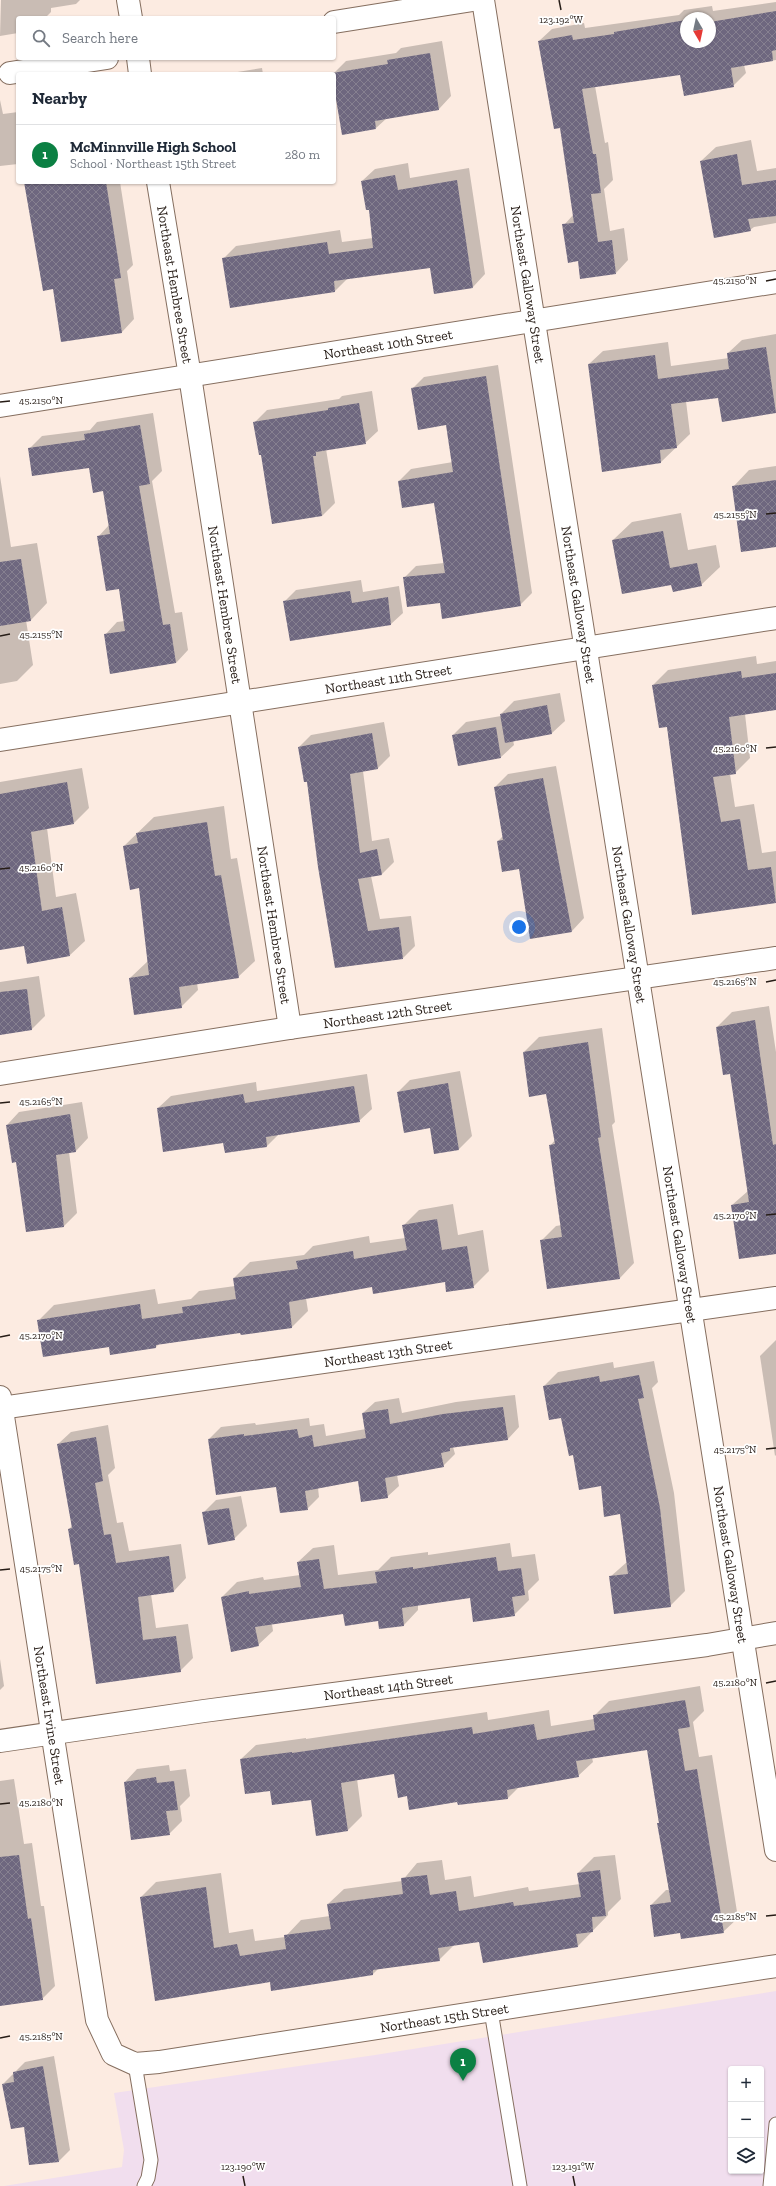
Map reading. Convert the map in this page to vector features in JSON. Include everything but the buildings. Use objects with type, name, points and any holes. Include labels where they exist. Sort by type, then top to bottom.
[{"type":"street","points":[[128,0],[131,16]]},
{"type":"street","points":[[336,22],[473,0]]},
{"type":"street","name":"Northeast Galloway Street","points":[[483,0],[776,1850]]},
{"type":"street","points":[[16,72],[94,60]]},
{"type":"street","points":[[138,60],[140,72]]},
{"type":"street","points":[[10,73],[16,72]]},
{"type":"street","name":"Northeast Hembree Street","points":[[158,184],[190,376],[239,704],[290,1028]]},
{"type":"street","name":"Northeast 10th Street","points":[[0,406],[776,282]]},
{"type":"street","name":"Northeast 11th Street","points":[[0,740],[239,704],[776,618]]},
{"type":"street","name":"Northeast 12th Street","points":[[0,1074],[290,1028],[776,958]]},
{"type":"street","name":"Northeast 13th Street","points":[[1,1404],[691,1311],[776,1298]]},
{"type":"street","name":"Northeast Irvine Street","points":[[1,1404],[97,2020],[113,2054]]},
{"type":"street","name":"Northeast 14th Street","points":[[0,1741],[212,1710],[743,1639],[776,1633]]},
{"type":"street","name":"Northeast 15th Street","points":[[113,2054],[135,2064],[159,2062],[776,1966]]},
{"type":"lane","points":[[491,2011],[520,2186]]},
{"type":"lane","points":[[135,2064],[151,2160],[148,2178],[144,2186]]},
{"type":"lane","points":[[770,2186],[776,2124]]},
{"type":"shaded area","points":[[776,1991],[776,2186],[4,2186],[122,2167],[124,2150],[114,2093],[375,2055]]},
{"type":"place","name":"McMinnville High School","points":[[463,2081]]}]
